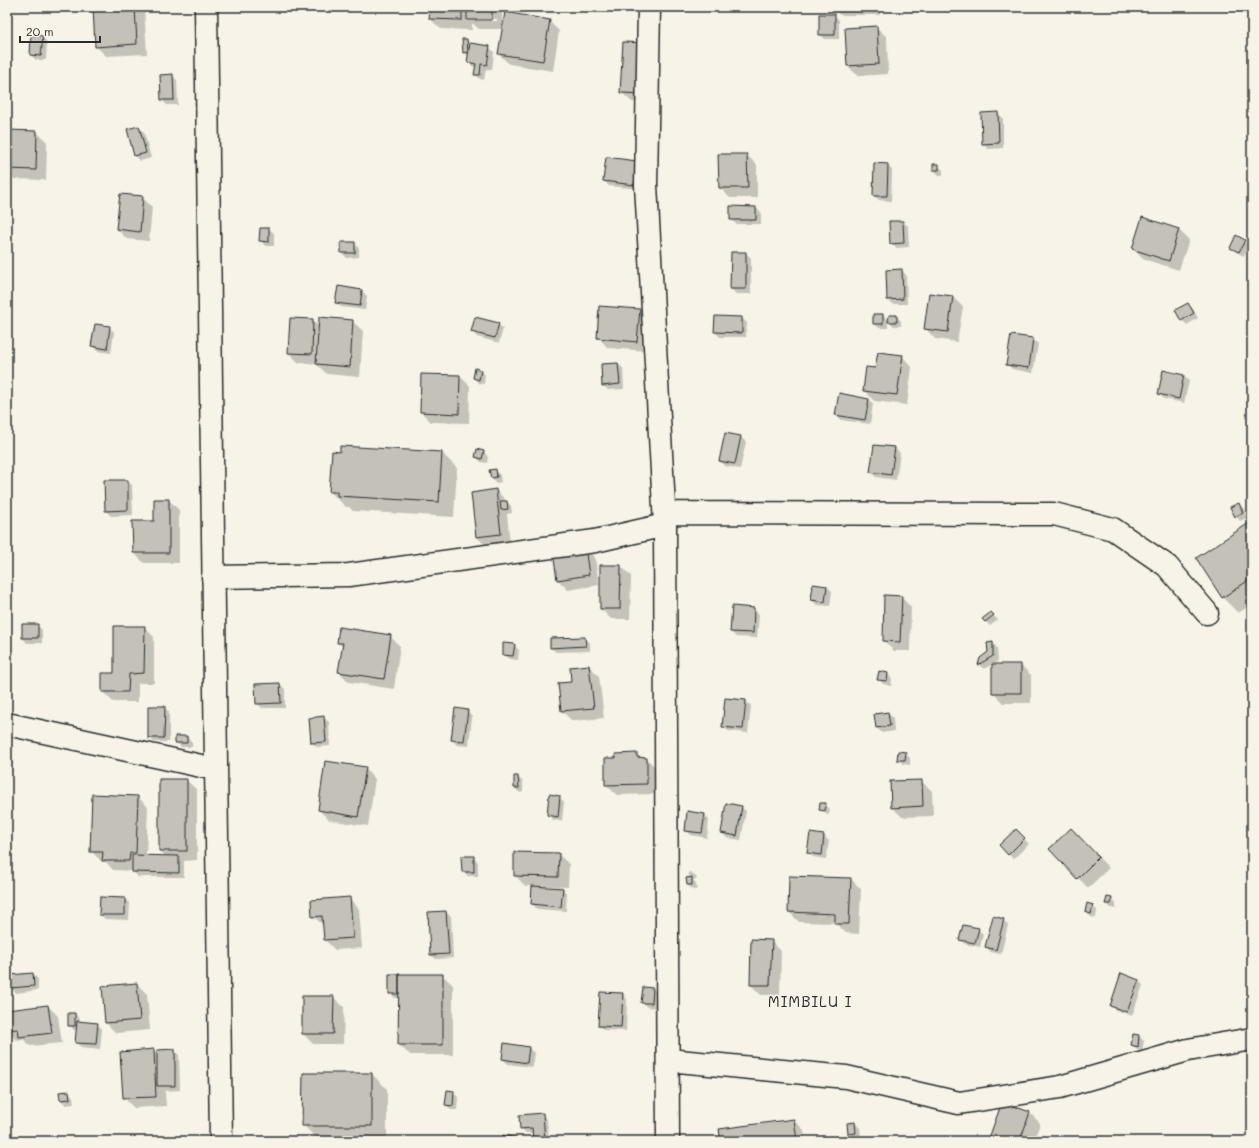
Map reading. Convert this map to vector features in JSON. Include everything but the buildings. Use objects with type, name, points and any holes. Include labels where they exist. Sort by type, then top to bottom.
[{"type":"street","points":[[206,7],[221,1141]]},
{"type":"street","points":[[649,7],[646,185],[665,519],[668,1141]]},
{"type":"street","points":[[213,577],[349,575],[595,541],[665,519],[1054,514],[1113,529],[1167,566],[1207,613]]},
{"type":"street","points":[[7,724],[215,769]]},
{"type":"street","points":[[668,1060],[846,1077],[959,1103],[1060,1087],[1188,1050],[1252,1039]]},
{"type":"district","name":"MIMBILU I","points":[[810,1001]]}]
